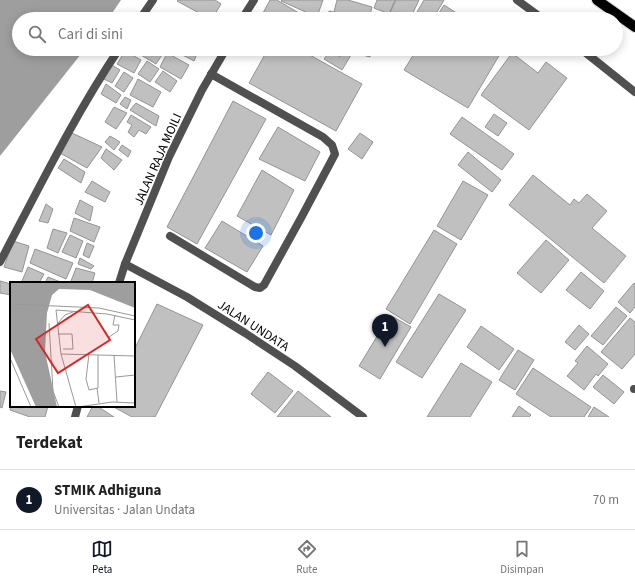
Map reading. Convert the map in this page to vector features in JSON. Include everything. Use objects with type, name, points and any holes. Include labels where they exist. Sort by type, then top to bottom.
[{"type":"main road","points":[[597,0],[614,12]]},
{"type":"main road","points":[[623,18],[635,27]]},
{"type":"street","points":[[145,12],[153,0]]},
{"type":"street","points":[[246,12],[254,0]]},
{"type":"street","points":[[517,0],[533,12]]},
{"type":"street","points":[[0,262],[57,154],[102,74],[114,56]]},
{"type":"street","name":"JALAN RAJA MOILI","points":[[119,282],[125,264],[169,158],[202,90],[222,56]]},
{"type":"street","points":[[590,56],[635,92]]},
{"type":"street","points":[[170,236],[255,287],[260,288],[264,285],[335,154],[332,145],[323,137],[211,74]]},
{"type":"street","name":"JALAN UNDATA","points":[[125,264],[187,297],[245,333],[295,366],[363,417]]},
{"type":"street","points":[[75,417],[78,407]]},
{"type":"shaded area","points":[[0,0],[121,0],[113,12],[12,12],[12,56],[79,56],[0,156]]},
{"type":"building","points":[[215,0],[221,4],[216,12],[197,12],[177,1]]},
{"type":"building","points":[[270,0],[277,0],[297,12],[264,12]]},
{"type":"building","points":[[323,0],[319,12],[306,12],[281,1]]},
{"type":"building","points":[[337,0],[348,0],[372,7],[371,12],[334,12]]},
{"type":"building","points":[[377,0],[395,0],[390,12],[384,12],[374,8]]},
{"type":"building","points":[[396,0],[419,0],[413,12],[390,12]]},
{"type":"building","points":[[424,0],[444,0],[437,12],[417,12]]},
{"type":"building","points":[[444,5],[455,12],[440,12]]},
{"type":"building","points":[[122,56],[134,56],[141,60],[134,73],[117,64]]},
{"type":"building","points":[[143,56],[161,56],[156,64]]},
{"type":"building","points":[[166,56],[172,56],[189,65],[181,79],[160,67]]},
{"type":"building","points":[[184,56],[196,56],[194,61]]},
{"type":"building","points":[[264,56],[312,56],[362,84],[336,131],[249,83]]},
{"type":"building","points":[[326,56],[350,56],[342,70],[324,59]]},
{"type":"building","points":[[413,56],[499,56],[468,108],[404,70]]},
{"type":"building","points":[[510,56],[516,56],[538,73],[546,62],[567,78],[529,130],[481,95]]},
{"type":"building","points":[[147,61],[159,69],[150,82],[138,74]]},
{"type":"building","points":[[110,64],[120,70],[112,83],[102,78]]},
{"type":"building","points":[[163,71],[177,81],[170,92],[155,82]]},
{"type":"building","points":[[124,72],[133,78],[124,92],[115,86]]},
{"type":"building","points":[[138,79],[161,92],[153,107],[130,95]]},
{"type":"building","points":[[106,84],[121,95],[116,103],[101,94]]},
{"type":"building","points":[[125,97],[131,100],[127,109],[120,104]]},
{"type":"building","points":[[233,101],[266,119],[197,244],[167,227]]},
{"type":"building","points":[[136,103],[159,116],[156,126],[130,110]]},
{"type":"building","points":[[114,107],[127,113],[116,129],[105,122]]},
{"type":"building","points":[[494,114],[507,123],[498,136],[485,127]]},
{"type":"building","points":[[131,115],[151,127],[146,134],[139,130],[134,137],[128,132],[132,125],[127,122]]},
{"type":"building","points":[[462,117],[514,154],[502,170],[450,134]]},
{"type":"building","points":[[278,127],[320,152],[305,181],[259,159]]},
{"type":"building","points":[[72,133],[102,147],[87,168],[60,153]]},
{"type":"building","points":[[360,133],[373,142],[362,159],[348,149]]},
{"type":"building","points":[[110,136],[120,142],[114,150],[105,142]]},
{"type":"building","points":[[122,145],[131,151],[128,157],[119,150]]},
{"type":"building","points":[[106,149],[122,160],[114,170],[101,158]]},
{"type":"building","points":[[468,152],[501,180],[492,192],[458,165]]},
{"type":"building","points":[[64,159],[85,172],[81,183],[58,168]]},
{"type":"building","points":[[262,170],[294,190],[271,235],[237,216]]},
{"type":"building","points":[[533,175],[570,205],[574,199],[579,203],[587,194],[607,211],[592,228],[626,256],[604,283],[509,205]]},
{"type":"building","points":[[92,181],[110,192],[105,202],[85,192]]},
{"type":"building","points":[[463,181],[488,195],[461,240],[437,226]]},
{"type":"building","points":[[80,200],[93,207],[90,221],[75,213]]},
{"type":"building","points":[[46,204],[53,209],[48,223],[39,221]]},
{"type":"building","points":[[74,218],[100,227],[94,242],[70,231]]},
{"type":"building","points":[[222,221],[263,246],[247,272],[205,248]]},
{"type":"building","points":[[53,229],[67,233],[58,253],[47,248]]},
{"type":"building","points":[[434,230],[457,244],[410,324],[386,309]]},
{"type":"building","points":[[70,235],[83,241],[76,258],[62,252]]},
{"type":"building","points":[[546,240],[569,260],[541,293],[517,273]]},
{"type":"building","points":[[13,241],[29,246],[22,272],[4,267]]},
{"type":"building","points":[[87,243],[94,246],[89,258],[83,255]]},
{"type":"building","points":[[35,249],[73,263],[66,279],[30,263]]},
{"type":"building","points":[[80,258],[94,266],[91,269],[78,264]]},
{"type":"building","points":[[28,267],[44,274],[40,282],[22,281]]},
{"type":"building","points":[[76,268],[95,273],[92,282],[71,281]]},
{"type":"building","points":[[581,272],[604,291],[590,309],[566,290]]},
{"type":"building","points":[[48,277],[60,282],[46,282]]},
{"type":"building","points":[[0,281],[10,284],[10,295],[0,293]]},
{"type":"building","points":[[634,283],[635,307],[630,313],[618,302]]},
{"type":"building","points":[[439,294],[466,310],[422,378],[396,362]]},
{"type":"building","points":[[157,304],[203,325],[155,417],[132,417],[114,407],[135,407],[135,348]]},
{"type":"building","points":[[616,307],[627,316],[603,345],[591,336]]},
{"type":"building","points":[[390,315],[411,327],[380,379],[359,366]]},
{"type":"building","points":[[630,318],[635,322],[635,354],[622,369],[601,352]]},
{"type":"building","points":[[579,325],[589,334],[575,350],[565,342]]},
{"type":"building","points":[[481,326],[514,349],[499,370],[467,347]]},
{"type":"building","points":[[587,346],[608,364],[598,376],[596,374],[584,390],[567,376],[578,363],[575,361]]},
{"type":"building","points":[[518,350],[534,360],[515,390],[499,380]]},
{"type":"building","points":[[461,363],[492,382],[470,417],[427,417]]},
{"type":"building","points":[[533,368],[591,407],[584,417],[551,417],[516,394]]},
{"type":"building","points":[[268,372],[293,391],[275,413],[251,394]]},
{"type":"building","points":[[603,375],[624,392],[614,404],[593,387]]},
{"type":"building","points":[[0,391],[6,392],[2,408],[0,407]]},
{"type":"building","points":[[298,391],[331,417],[277,417]]},
{"type":"building","points":[[519,406],[531,415],[529,417],[512,417]]},
{"type":"building","points":[[11,407],[48,407],[45,417],[30,417],[10,410]]},
{"type":"building","points":[[92,407],[99,407],[114,417],[87,417]]},
{"type":"building","points":[[594,407],[609,417],[588,417]]},
{"type":"place","name":"STMIK Adhiguna","points":[[385,347]]}]
